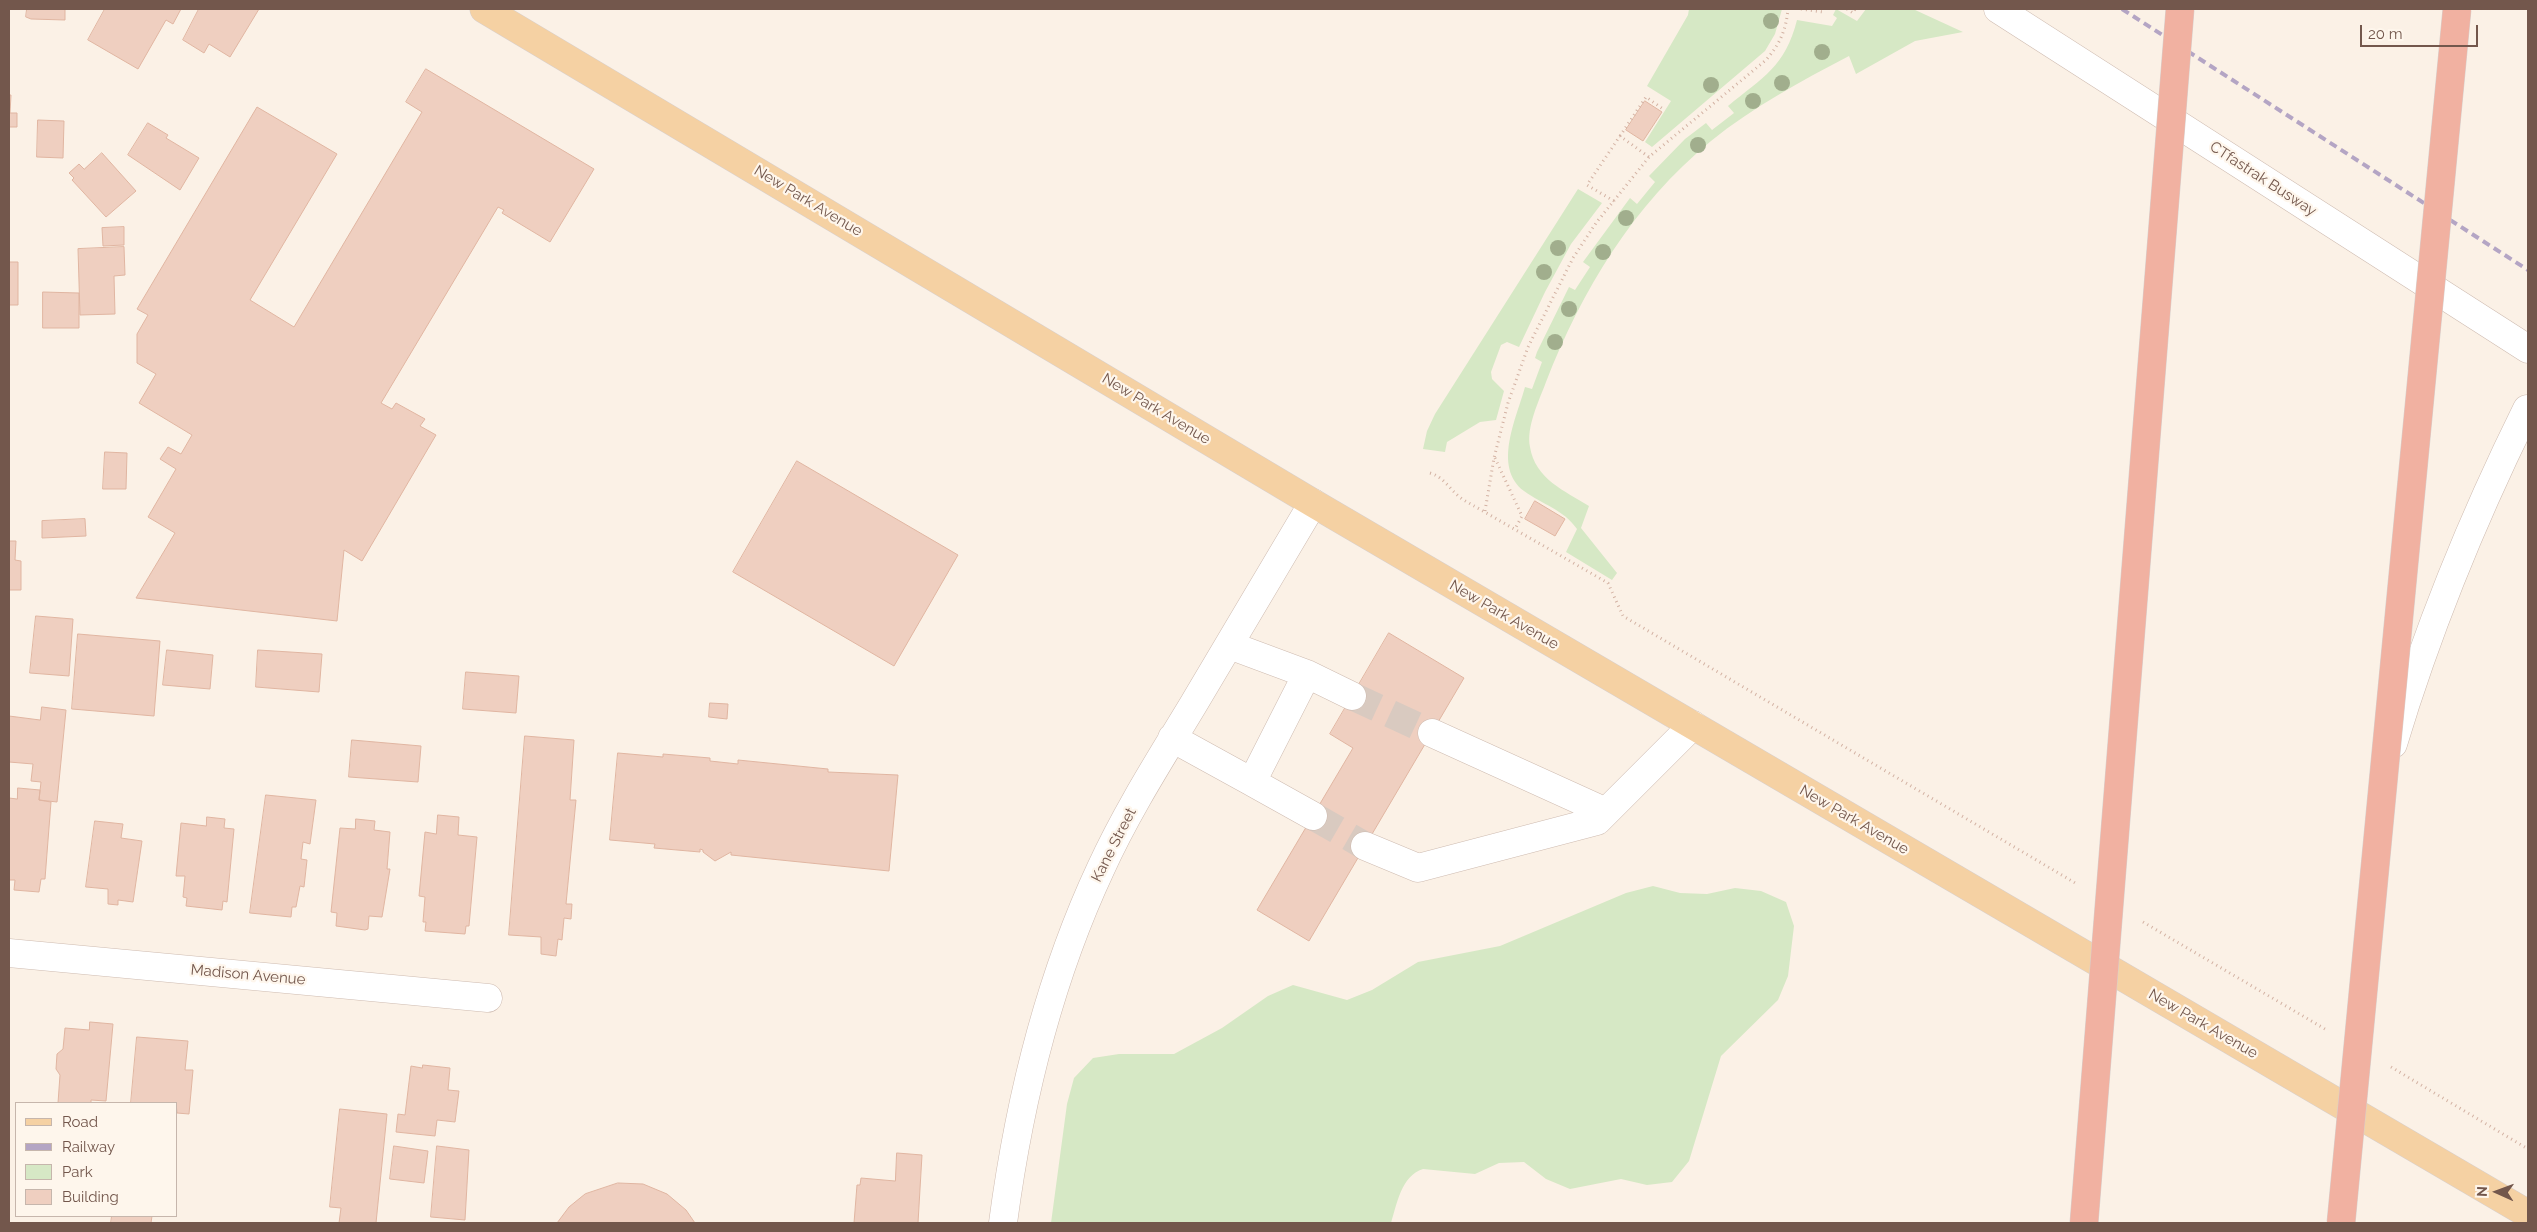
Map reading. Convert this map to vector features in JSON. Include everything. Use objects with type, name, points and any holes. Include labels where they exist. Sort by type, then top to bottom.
[{"type":"highway","points":[[2084,1223],[2180,9]]},
{"type":"highway","points":[[2342,1223],[2457,9]]},
{"type":"main road","name":"New Park Avenue","points":[[484,9],[1313,503],[2528,1214]]},
{"type":"street","name":"CTfastrak Busway","points":[[1998,9],[2528,349]]},
{"type":"street","points":[[2384,774],[2408,696],[2443,595],[2465,541],[2527,409]]},
{"type":"street","name":"Kane Street","points":[[1003,1223],[1016,1140],[1032,1068],[1073,934],[1101,867],[1144,785],[1313,503]]},
{"type":"street","points":[[1229,645],[1307,674],[1352,696]]},
{"type":"street","points":[[1252,782],[1307,674]]},
{"type":"street","points":[[1365,846],[1418,868],[1597,821],[1693,725]]},
{"type":"street","points":[[1432,733],[1606,812]]},
{"type":"street","points":[[1172,738],[1313,816]]},
{"type":"street","name":"Madison Avenue","points":[[9,953],[488,998]]},
{"type":"path","points":[[1484,511],[1494,458],[1508,403],[1528,347],[1572,258],[1649,157],[1766,60],[1777,48],[1784,35],[1788,9]]},
{"type":"path","points":[[1801,9],[1823,12]]},
{"type":"path","points":[[1847,9],[1853,13],[1855,9]]},
{"type":"path","points":[[1614,201],[1587,185],[1646,98],[1663,109]]},
{"type":"path","points":[[1620,136],[1649,157]]},
{"type":"path","points":[[1494,458],[1522,516],[1515,529]]},
{"type":"path","points":[[1430,473],[1441,476],[1462,499],[1608,583],[1623,616],[2078,885]]},
{"type":"path","points":[[2139,920],[2331,1033]]},
{"type":"path","points":[[2390,1066],[2528,1149]]},
{"type":"green space","points":[[1689,9],[1782,9],[1775,34],[1765,51],[1652,147],[1645,142],[1671,101],[1647,86],[1688,15]]},
{"type":"green space","points":[[1836,9],[1857,21],[1866,9],[1913,9],[1963,32],[1915,41],[1856,74],[1849,56],[1760,106],[1711,141],[1657,193],[1613,251],[1593,282],[1576,315],[1546,382],[1530,431],[1529,439],[1533,458],[1538,468],[1552,483],[1589,506],[1581,528],[1617,573],[1612,580],[1566,552],[1577,529],[1559,512],[1524,491],[1515,481],[1510,469],[1508,455],[1517,413],[1525,387],[1532,389],[1542,362],[1535,358],[1537,352],[1569,287],[1575,290],[1590,267],[1583,262],[1630,198],[1637,204],[1655,182],[1649,176],[1685,139],[1706,123],[1712,130],[1734,113],[1728,106],[1771,70],[1786,49],[1797,20],[1832,26],[1837,18],[1833,15]]},
{"type":"green space","points":[[1578,189],[1602,203],[1571,244],[1545,292],[1519,347],[1507,342],[1501,345],[1491,372],[1492,379],[1504,391],[1496,420],[1480,422],[1447,442],[1445,452],[1423,449],[1427,431],[1435,414]]},
{"type":"green space","points":[[1653,886],[1680,893],[1707,894],[1735,888],[1761,891],[1786,902],[1794,926],[1788,976],[1778,1000],[1721,1056],[1689,1161],[1672,1182],[1647,1185],[1621,1179],[1570,1189],[1546,1179],[1524,1162],[1499,1163],[1475,1174],[1423,1169],[1405,1184],[1398,1199],[1391,1223],[1051,1223],[1067,1104],[1074,1078],[1093,1058],[1119,1054],[1174,1054],[1222,1028],[1268,996],[1293,985],[1347,1000],[1372,990],[1418,962],[1500,946],[1626,893]]},
{"type":"building","points":[[27,9],[65,9],[65,20],[31,19],[26,17]]},
{"type":"building","points":[[105,9],[181,9],[173,24],[166,20],[138,69],[88,40]]},
{"type":"building","points":[[199,9],[259,9],[230,57],[209,44],[204,53],[183,40]]},
{"type":"building","points":[[426,69],[594,169],[550,242],[502,213],[504,210],[498,207],[381,403],[392,409],[396,403],[425,419],[420,426],[436,435],[362,561],[344,550],[337,621],[136,598],[175,533],[148,517],[176,469],[160,459],[168,447],[181,454],[192,435],[139,403],[156,374],[137,363],[137,334],[148,315],[137,309],[257,107],[337,154],[250,300],[294,327],[422,112],[406,102]]},
{"type":"building","points":[[9,95],[11,95],[10,113],[17,113],[17,127],[9,127]]},
{"type":"building","points":[[1645,101],[1662,112],[1643,141],[1626,130]]},
{"type":"building","points":[[38,120],[64,121],[63,158],[37,157]]},
{"type":"building","points":[[148,123],[168,135],[166,138],[199,158],[180,190],[128,155]]},
{"type":"building","points":[[102,153],[136,191],[106,217],[72,180],[74,178],[69,173],[79,164],[84,169]]},
{"type":"building","points":[[124,227],[124,245],[103,246],[102,228]]},
{"type":"building","points":[[124,247],[125,275],[114,276],[115,314],[80,315],[78,249]]},
{"type":"building","points":[[9,262],[18,262],[18,305],[9,305]]},
{"type":"building","points":[[43,292],[79,293],[79,328],[43,328]]},
{"type":"building","points":[[105,452],[127,453],[126,489],[103,489]]},
{"type":"building","points":[[797,461],[958,555],[894,666],[733,572]]},
{"type":"building","points":[[1535,501],[1565,519],[1555,536],[1525,519]]},
{"type":"building","points":[[85,519],[86,536],[42,538],[42,521]]},
{"type":"building","points":[[9,541],[16,541],[15,560],[21,561],[21,590],[9,590]]},
{"type":"building","points":[[36,616],[73,619],[69,676],[30,673]]},
{"type":"building","points":[[1389,633],[1464,678],[1309,941],[1257,910],[1353,748],[1330,734]]},
{"type":"building","points":[[78,634],[160,641],[154,716],[72,709]]},
{"type":"building","points":[[167,650],[213,655],[210,689],[163,685]]},
{"type":"building","points":[[258,650],[322,654],[319,692],[256,687]]},
{"type":"building","points":[[466,672],[519,676],[516,713],[463,709]]},
{"type":"building","points":[[710,703],[728,704],[727,719],[709,717]]},
{"type":"building","points":[[42,707],[66,710],[57,802],[39,800],[41,782],[31,781],[33,764],[9,762],[9,716],[40,720]]},
{"type":"building","points":[[525,736],[574,740],[570,800],[576,800],[566,904],[572,904],[571,919],[564,918],[562,940],[558,939],[556,956],[541,954],[541,937],[509,935]]},
{"type":"building","points":[[352,740],[421,746],[418,782],[349,777]]},
{"type":"building","points":[[618,753],[663,757],[663,754],[710,758],[710,761],[738,764],[738,760],[828,769],[828,772],[898,775],[889,871],[731,855],[731,852],[715,861],[700,849],[700,852],[654,848],[655,844],[610,840]]},
{"type":"building","points":[[18,788],[40,790],[39,800],[51,802],[45,879],[41,879],[39,892],[14,890],[15,880],[9,880],[9,798],[17,799]]},
{"type":"building","points":[[266,795],[316,800],[310,844],[303,842],[301,859],[307,860],[304,887],[300,886],[296,907],[292,907],[291,917],[250,913]]},
{"type":"building","points":[[438,815],[459,817],[458,835],[477,837],[469,926],[466,926],[465,934],[425,931],[426,922],[423,922],[425,897],[419,896],[425,832],[436,834]]},
{"type":"building","points":[[207,817],[225,819],[224,828],[234,829],[227,902],[223,901],[222,910],[186,906],[187,898],[183,897],[185,876],[176,876],[181,823],[206,826]]},
{"type":"building","points":[[356,819],[375,821],[374,830],[390,832],[387,869],[390,869],[382,917],[369,916],[368,929],[365,930],[336,926],[337,913],[331,912],[340,828],[355,829]]},
{"type":"building","points":[[95,821],[123,824],[121,838],[142,841],[133,902],[118,900],[118,905],[108,904],[108,889],[86,887]]},
{"type":"building","points":[[90,1022],[113,1024],[106,1101],[58,1102],[60,1075],[56,1069],[57,1054],[63,1049],[65,1028],[89,1030]]},
{"type":"building","points":[[137,1037],[188,1041],[185,1070],[193,1070],[189,1114],[178,1113],[178,1102],[131,1102]]},
{"type":"building","points":[[423,1065],[450,1068],[448,1090],[459,1091],[455,1122],[437,1120],[435,1136],[396,1132],[398,1114],[405,1115],[411,1066],[422,1068]]},
{"type":"building","points":[[340,1109],[387,1114],[376,1223],[339,1223],[341,1208],[330,1207]]},
{"type":"building","points":[[394,1146],[428,1151],[424,1183],[390,1179]]},
{"type":"building","points":[[437,1146],[469,1150],[465,1220],[431,1217]]},
{"type":"building","points":[[897,1153],[922,1155],[918,1223],[854,1223],[857,1185],[860,1185],[861,1178],[895,1181]]},
{"type":"building","points":[[618,1183],[643,1184],[667,1194],[686,1210],[695,1223],[557,1223],[569,1207],[585,1194]]},
{"type":"building","points":[[112,1217],[152,1217],[151,1223],[111,1223]]},
{"type":"tunnel","points":[[1352,696],[1432,733]]},
{"type":"tunnel","points":[[1313,816],[1365,846]]},
{"type":"railway","points":[[2122,9],[2528,270]]}]
